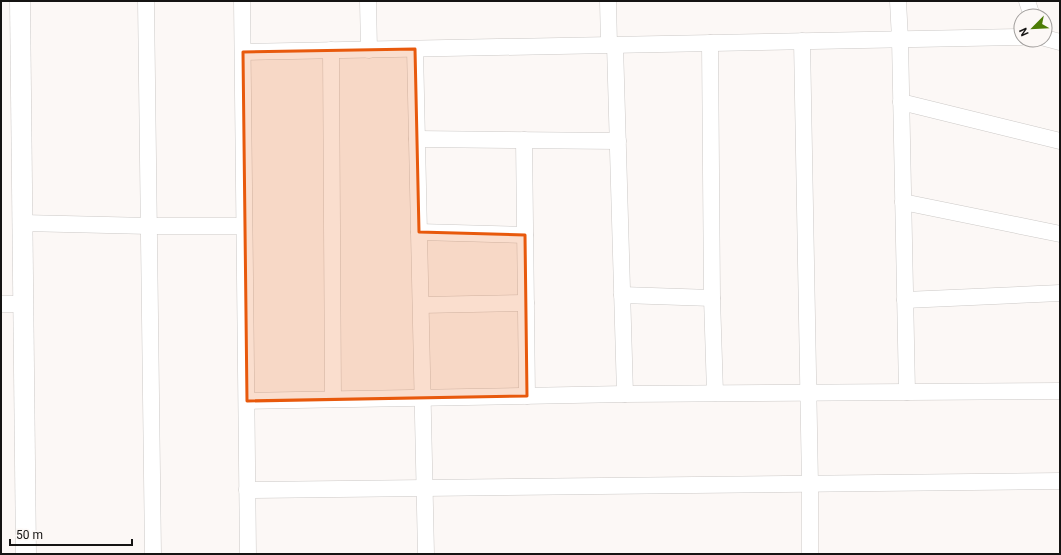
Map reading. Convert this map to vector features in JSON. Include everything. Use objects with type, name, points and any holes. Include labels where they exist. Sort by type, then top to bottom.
[{"type":"street","points":[[20,1],[26,554]]},
{"type":"street","points":[[146,1],[152,554]]},
{"type":"street","points":[[242,1],[248,554]]},
{"type":"street","points":[[368,1],[369,50]]},
{"type":"street","points":[[608,1],[618,141],[625,394]]},
{"type":"street","points":[[898,1],[907,392]]},
{"type":"street","points":[[243,52],[1013,37]]},
{"type":"street","points":[[802,41],[810,554]]},
{"type":"street","points":[[710,43],[712,298],[715,393]]},
{"type":"street","points":[[415,49],[426,554]]},
{"type":"street","points":[[330,50],[333,399]]},
{"type":"street","points":[[901,102],[1060,141]]},
{"type":"street","points":[[417,139],[618,141]]},
{"type":"street","points":[[524,140],[527,396]]},
{"type":"street","points":[[903,202],[1060,234]]},
{"type":"street","points":[[23,223],[148,226],[244,226]]},
{"type":"street","points":[[419,232],[525,234]]},
{"type":"street","points":[[905,300],[1060,293]]},
{"type":"street","points":[[622,295],[712,298]]},
{"type":"street","points":[[421,305],[526,303]]},
{"type":"street","points":[[1,304],[24,304]]},
{"type":"street","points":[[247,401],[625,394],[1060,391]]},
{"type":"street","points":[[248,490],[1060,481]]},
{"type":"highlighted area","points":[[415,49],[419,232],[525,235],[527,396],[247,401],[243,52]]}]
